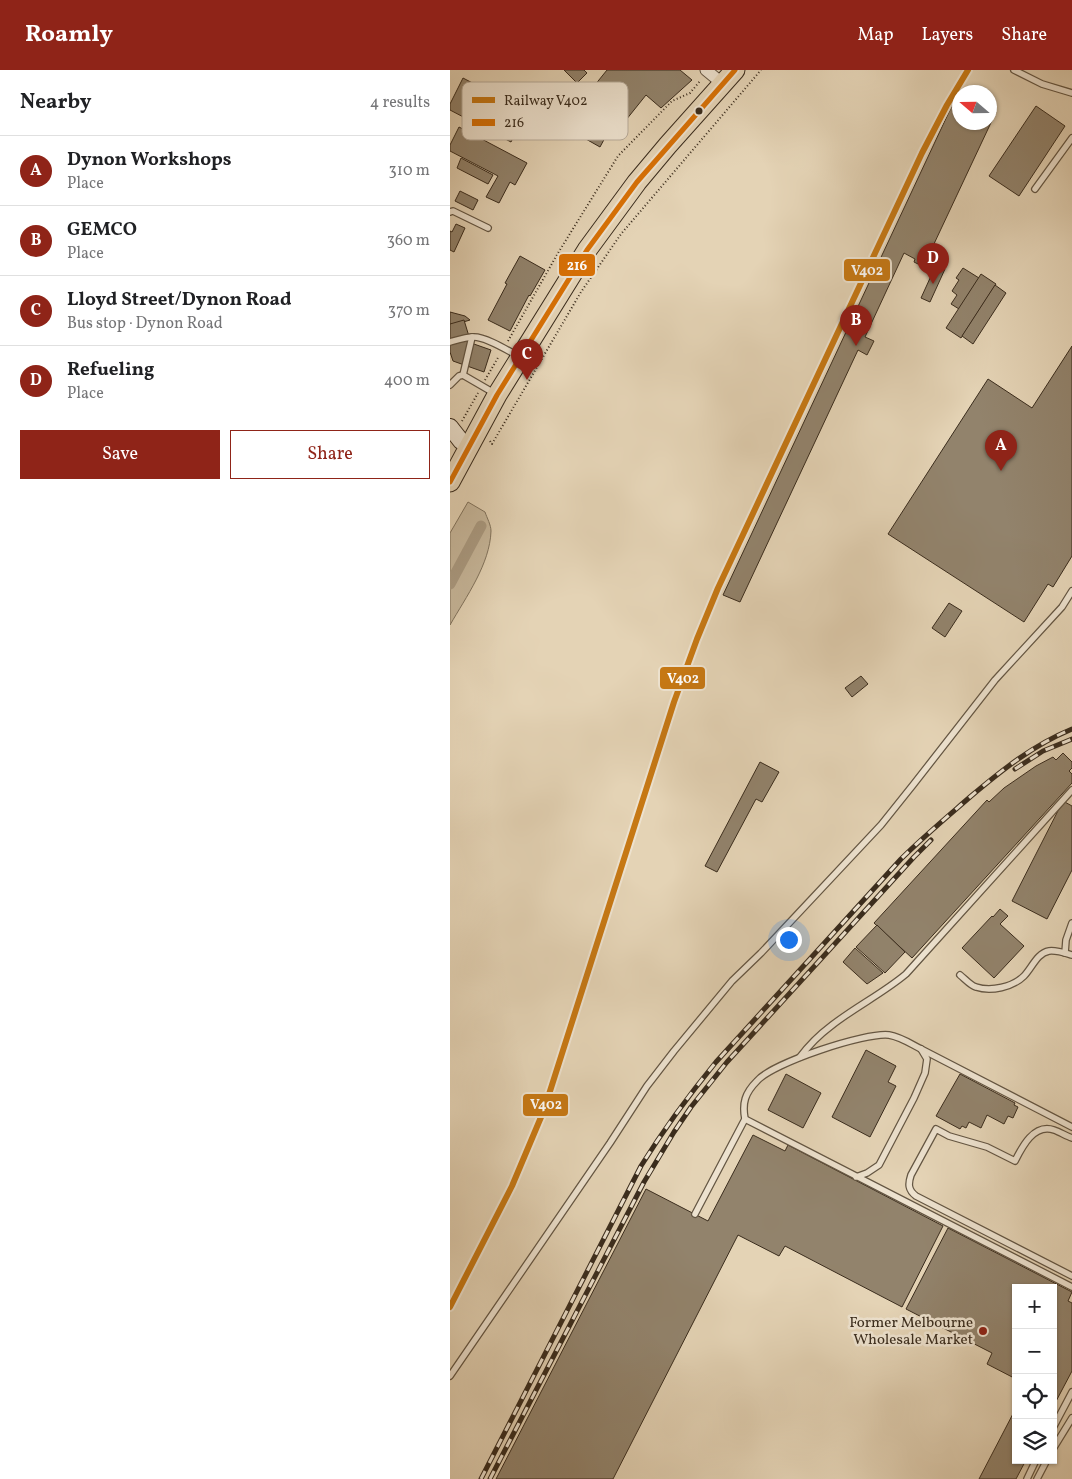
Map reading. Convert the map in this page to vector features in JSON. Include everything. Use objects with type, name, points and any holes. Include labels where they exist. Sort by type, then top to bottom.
[{"type":"main road","points":[[450,482],[455,460],[468,446],[471,422],[512,353],[630,191],[668,145],[718,74]]},
{"type":"street","points":[[450,427],[461,441],[468,446]]},
{"type":"lane","points":[[1014,70],[1042,84],[1072,93]]},
{"type":"lane","points":[[1035,189],[1072,138]]},
{"type":"lane","points":[[450,212],[454,211],[488,228]]},
{"type":"lane","points":[[463,376],[472,337]]},
{"type":"lane","points":[[450,342],[477,337],[512,353]]},
{"type":"lane","points":[[450,385],[459,376],[463,376],[489,390]]},
{"type":"lane","points":[[450,1376],[647,1086],[674,1050],[732,981],[761,954],[881,825],[995,680],[1062,607],[1072,591]]},
{"type":"lane","points":[[799,1058],[810,1044],[831,1026],[906,974],[1072,790]]},
{"type":"lane","points":[[1065,953],[1066,940],[1072,923]]},
{"type":"lane","points":[[960,975],[975,987],[1010,986],[1024,976],[1038,958],[1048,951],[1072,955]]},
{"type":"lane","points":[[695,1214],[744,1119],[743,1108],[746,1096],[758,1079],[777,1066],[840,1044],[880,1035],[901,1039],[1072,1127]]},
{"type":"lane","points":[[856,1177],[868,1173],[879,1165],[914,1098],[925,1074],[927,1059],[921,1048]]},
{"type":"lane","points":[[744,1119],[1072,1288]]},
{"type":"lane","points":[[1072,1138],[1052,1129],[1041,1130],[1027,1140],[1015,1161],[987,1147],[949,1136],[936,1129],[909,1181],[911,1192],[927,1202],[1072,1276]]},
{"type":"lane","points":[[1057,1420],[1072,1392]]},
{"type":"lane","points":[[1057,1442],[1072,1418]]},
{"type":"lane","points":[[1027,1479],[1034,1464]]},
{"type":"lane","points":[[1037,1479],[1045,1464]]},
{"type":"path","points":[[718,74],[690,93],[672,101],[618,156],[558,253],[512,353],[471,422],[492,444],[581,292],[621,234],[762,70]]},
{"type":"shaded area","points":[[468,502],[485,512],[491,529],[490,543],[482,568],[450,625],[450,533]]},
{"type":"building","points":[[564,70],[584,70],[587,73],[576,82]]},
{"type":"building","points":[[607,70],[680,70],[692,80],[661,108],[646,95],[628,118],[628,82],[597,82]]},
{"type":"building","points":[[463,78],[471,82],[462,82],[462,116],[450,110],[450,104]]},
{"type":"building","points":[[952,106],[952,130],[988,130],[925,263],[923,262],[922,266],[914,262],[915,259],[904,253],[865,337],[874,341],[867,355],[858,350],[740,602],[723,595]]},
{"type":"building","points":[[1036,106],[1065,126],[1019,196],[989,176]]},
{"type":"building","points":[[459,127],[462,129],[462,140],[484,140],[527,163],[515,185],[510,182],[499,203],[486,197],[498,176],[450,151],[450,145]]},
{"type":"building","points":[[588,140],[604,140],[600,147]]},
{"type":"building","points":[[461,158],[493,175],[488,184],[457,168]]},
{"type":"building","points":[[460,191],[478,200],[473,210],[455,201]]},
{"type":"building","points":[[456,224],[465,228],[454,252],[450,250],[450,231],[452,232]]},
{"type":"building","points":[[520,256],[545,270],[510,331],[488,320]]},
{"type":"building","points":[[936,265],[945,269],[930,302],[921,298]]},
{"type":"building","points":[[963,268],[979,278],[959,309],[951,304],[957,295],[952,291],[959,280],[956,278]]},
{"type":"building","points":[[981,274],[996,284],[961,338],[946,328]]},
{"type":"building","points":[[995,285],[1006,293],[973,344],[962,336]]},
{"type":"building","points":[[450,312],[465,316],[470,320],[450,326]]},
{"type":"building","points":[[464,320],[471,343],[491,350],[484,372],[453,361],[450,352],[450,324]]},
{"type":"building","points":[[1072,346],[1072,556],[1053,587],[1048,584],[1024,622],[888,534],[988,379],[1032,408]]},
{"type":"building","points":[[949,603],[962,611],[945,637],[932,628]]},
{"type":"building","points":[[861,676],[868,684],[852,697],[845,688]]},
{"type":"building","points":[[1063,753],[1072,762],[1072,768],[1069,771],[1072,774],[1072,783],[912,958],[874,923],[987,800],[989,802],[1004,788],[1036,766],[1053,757],[1056,760]]},
{"type":"building","points":[[760,762],[779,772],[762,802],[756,799],[717,872],[705,866]]},
{"type":"building","points":[[1063,801],[1072,806],[1072,870],[1047,919],[1012,901]]},
{"type":"building","points":[[1000,909],[1008,916],[1000,924],[1024,946],[994,978],[962,948]]},
{"type":"building","points":[[877,925],[905,952],[885,973],[856,947]]},
{"type":"building","points":[[855,948],[883,973],[867,984],[843,962]]},
{"type":"building","points":[[866,1050],[896,1066],[888,1082],[896,1086],[870,1137],[832,1117]]},
{"type":"building","points":[[786,1074],[821,1093],[803,1128],[768,1110]]},
{"type":"building","points":[[960,1074],[1015,1103],[1014,1105],[1018,1107],[1013,1118],[1008,1116],[1004,1124],[987,1115],[981,1128],[969,1122],[966,1128],[962,1126],[960,1129],[936,1116]]},
{"type":"building","points":[[753,1135],[785,1151],[788,1145],[943,1226],[902,1307],[785,1246],[779,1256],[738,1235],[613,1479],[496,1479],[646,1189],[708,1221]]},
{"type":"building","name":"Former Melbourne Wholesale Market","points":[[948,1228],[1056,1284],[1012,1284],[1012,1377],[987,1364],[992,1353],[906,1309]]},
{"type":"building","name":"Former Melbourne Wholesale Market","points":[[1057,1284],[1072,1292],[1068,1301],[1072,1303],[1072,1371],[1057,1399]]},
{"type":"building","points":[[1012,1416],[1012,1464],[1024,1464],[1016,1479],[979,1479]]},
{"type":"waterway","points":[[450,584],[481,526]]},
{"type":"railway","points":[[481,1479],[641,1166],[706,1074],[909,851],[1006,768],[1031,750],[1072,729]]},
{"type":"railway","points":[[1015,769],[1043,751],[1072,739]]},
{"type":"railway","points":[[490,1479],[644,1182],[691,1107],[727,1062],[931,840]]},
{"type":"rail line","name":"V402","points":[[450,1307],[512,1186],[544,1110],[674,702],[718,588],[922,153],[968,70]]},
{"type":"transit line","name":"216","points":[[450,482],[497,395],[587,250],[637,182],[735,70]]},
{"type":"place","name":"Refueling","points":[[933,284]]},
{"type":"place","name":"GEMCO","points":[[856,346]]},
{"type":"place","name":"Lloyd Street/Dynon Road","points":[[527,380]]},
{"type":"place","name":"Dynon Workshops","points":[[1001,471]]},
{"type":"place","name":"Former Melbourne Wholesale Market","points":[[983,1331]]}]
